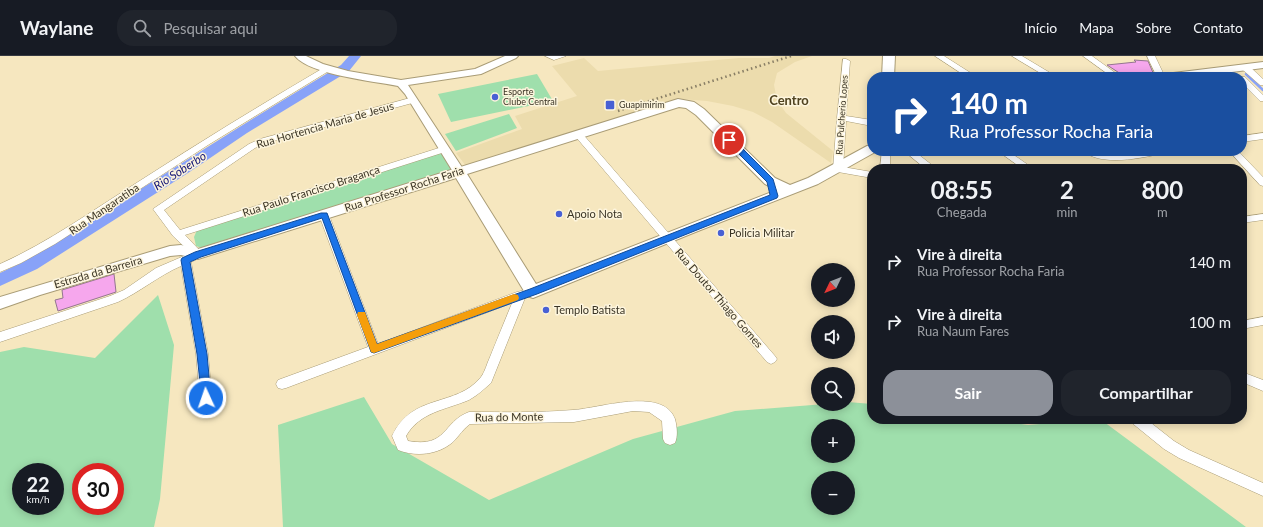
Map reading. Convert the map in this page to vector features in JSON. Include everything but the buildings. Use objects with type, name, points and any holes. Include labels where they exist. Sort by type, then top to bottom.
[{"type":"main road","points":[[888,72],[889,56]]},
{"type":"main road","points":[[1206,72],[1231,69],[1243,72],[1263,65]]},
{"type":"main road","name":"Rua Professor Rocha Faria","points":[[192,257],[678,103],[690,105],[700,112],[770,181]]},
{"type":"main road","points":[[459,172],[527,293],[820,178],[867,152]]},
{"type":"main road","points":[[770,181],[790,190]]},
{"type":"main road","points":[[770,181],[774,196]]},
{"type":"main road","name":"Estrada da Barreira","points":[[0,303],[58,284],[170,251],[181,250],[192,257]]},
{"type":"street","points":[[300,56],[310,62],[332,69],[401,83],[477,72],[513,56]]},
{"type":"street","points":[[549,56],[554,58],[562,56]]},
{"type":"street","points":[[939,56],[965,72]]},
{"type":"street","points":[[1016,56],[1044,72]]},
{"type":"street","points":[[1087,56],[1110,72]]},
{"type":"street","points":[[1151,56],[1159,72]]},
{"type":"street","name":"Rua Pulcherio Lopes","points":[[838,169],[846,61]]},
{"type":"street","name":"Rua Mangaratiba","points":[[0,268],[26,257],[74,229],[219,134],[332,69]]},
{"type":"street","points":[[1247,74],[1263,83]]},
{"type":"street","points":[[401,83],[459,172]]},
{"type":"street","points":[[1247,84],[1263,99]]},
{"type":"street","name":"Rua Hortencia Maria de Jesus","points":[[180,237],[158,209],[252,146],[413,100]]},
{"type":"street","points":[[841,118],[867,122]]},
{"type":"street","name":"Rua Doutor Thiago Gomes","points":[[578,134],[666,238],[772,359]]},
{"type":"street","points":[[1247,138],[1263,136]]},
{"type":"street","name":"Rua Paulo Francisco Bragança","points":[[180,237],[444,149]]},
{"type":"street","points":[[915,156],[925,164]]},
{"type":"street","points":[[1010,156],[1022,164]]},
{"type":"street","points":[[1102,156],[1122,156]]},
{"type":"street","points":[[1238,156],[1245,164]]},
{"type":"street","points":[[1247,166],[1263,183]]},
{"type":"street","points":[[838,169],[867,174]]},
{"type":"street","points":[[324,215],[374,349]]},
{"type":"street","points":[[1247,219],[1263,217]]},
{"type":"street","points":[[170,251],[180,237],[192,257],[206,398]]},
{"type":"street","name":"Rua Professor Rocha Faria","points":[[0,337],[114,299],[135,289],[160,271],[192,257]]},
{"type":"street","points":[[282,384],[527,293]]},
{"type":"street","name":"Rua do Monte","points":[[527,293],[487,379],[482,386],[470,394],[423,411],[411,417],[402,427],[399,436],[403,446],[414,449],[423,449],[438,444],[448,439],[460,423],[469,418],[574,416],[633,406],[650,407],[659,411],[668,418],[670,425],[670,439]]},
{"type":"street","points":[[1247,324],[1263,321]]},
{"type":"street","points":[[1247,379],[1263,386]]},
{"type":"street","points":[[1143,424],[1169,445],[1184,454],[1263,490]]},
{"type":"shaded area","points":[[775,56],[812,56],[795,62],[777,73],[774,85],[777,100],[786,113],[833,151],[831,163],[772,122],[753,112],[707,101],[680,99],[666,102],[466,166],[456,153],[522,129],[515,116],[577,96],[552,66],[584,58],[598,71],[739,58],[769,58]]},
{"type":"green space","name":"Esporte Clube Central","points":[[537,74],[553,101],[451,122],[438,94]]},
{"type":"green space","points":[[509,114],[517,128],[456,151],[445,134]]},
{"type":"green space","points":[[441,153],[453,171],[204,249],[196,246],[194,237],[197,230]]},
{"type":"green space","points":[[158,295],[174,345],[160,499],[154,527],[0,527],[0,352],[24,347],[95,358]]},
{"type":"green space","points":[[364,397],[392,444],[489,500],[633,439],[735,411],[811,405],[811,411],[855,411],[855,403],[867,404],[867,424],[1107,424],[1246,527],[283,527],[278,425]]},
{"type":"waterway","name":"Rio Soberbo","points":[[0,280],[31,265],[183,170],[242,130],[345,68],[355,56]]},
{"type":"waterway","points":[[1247,75],[1263,90]]},
{"type":"railway","points":[[618,111],[791,56]]},
{"type":"slow traffic","points":[[361,315],[374,349],[514,298]]},
{"type":"place","name":"Esporte Clube Central","points":[[495,97]]},
{"type":"place","name":"Guapimirim","points":[[610,105]]},
{"type":"place","name":"Apoio Nota","points":[[559,214]]},
{"type":"place","name":"Policia Militar","points":[[721,233]]},
{"type":"place","name":"Templo Batista","points":[[546,310]]},
{"type":"district","name":"Centro","points":[[789,100]]},
{"type":"route","points":[[206,398],[206,383],[202,354],[186,260],[198,254],[324,215],[374,349],[533,292],[774,196],[770,181],[729,140]]}]
